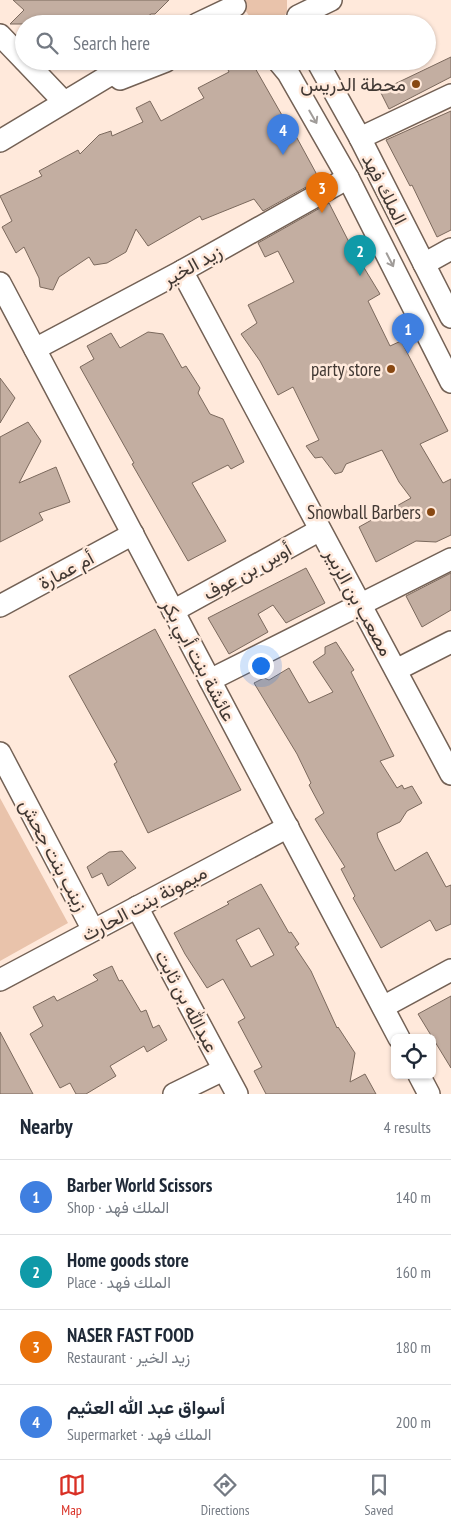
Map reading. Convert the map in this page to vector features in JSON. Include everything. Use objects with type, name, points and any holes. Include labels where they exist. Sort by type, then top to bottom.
[{"type":"street","points":[[300,15],[330,0]]},
{"type":"street","points":[[223,15],[237,10]]},
{"type":"street","points":[[0,35],[15,51]]},
{"type":"street","points":[[34,70],[64,102]]},
{"type":"street","points":[[0,141],[118,70]]},
{"type":"street","points":[[64,102],[144,70]]},
{"type":"street","name":"الملك فهد","points":[[286,70],[348,178],[451,382]]},
{"type":"street","name":"الملك فهد","points":[[322,70],[360,138],[451,317]]},
{"type":"street","points":[[360,138],[451,96]]},
{"type":"street","name":"زيد الخير","points":[[35,348],[182,271],[348,178]]},
{"type":"street","points":[[424,264],[451,249]]},
{"type":"street","name":"مصعب بن الزبير","points":[[182,271],[451,774]]},
{"type":"street","name":"عائشة بنت أبي بكر","points":[[0,283],[397,1034]]},
{"type":"street","name":"أوس بن عوف","points":[[173,611],[320,530]]},
{"type":"street","name":"أم عمارة","points":[[0,606],[133,534]]},
{"type":"street","points":[[210,680],[451,559]]},
{"type":"street","points":[[396,670],[451,642]]},
{"type":"street","name":"زينب بنت جحش","points":[[0,755],[94,930]]},
{"type":"street","name":"ميمونة بنت الحارث","points":[[0,980],[288,827]]},
{"type":"street","name":"عبدالله بن ثابت","points":[[137,907],[223,1070],[238,1094]]},
{"type":"street","points":[[383,1007],[451,970]]},
{"type":"street","points":[[174,1094],[223,1070]]},
{"type":"street","points":[[421,1079],[429,1094]]},
{"type":"shaded area","points":[[246,0],[287,0],[287,12],[285,15],[249,15],[245,10]]},
{"type":"shaded area","points":[[0,798],[68,923],[0,961]]},
{"type":"building","points":[[13,0],[169,0],[155,14],[150,15],[19,15],[24,10]]},
{"type":"building","name":"محطة الدريس","points":[[451,57],[451,77],[389,109],[380,91],[424,70],[436,70],[436,64]]},
{"type":"building","points":[[228,70],[256,70],[283,117],[285,116],[316,173],[317,181],[263,211],[254,199],[202,220],[200,216],[148,246],[136,229],[126,252],[107,263],[94,265],[89,257],[59,277],[53,290],[40,287],[39,278],[24,247],[16,253],[2,227],[12,221],[0,196],[42,176],[39,171],[78,150],[80,154],[99,135],[111,131],[112,136],[143,122],[136,108],[150,101],[161,121],[204,98],[198,88],[229,72]]},
{"type":"building","points":[[451,111],[451,230],[437,237],[412,185],[410,186],[386,140]]},
{"type":"building","points":[[329,203],[352,248],[380,294],[368,301],[390,346],[401,341],[448,431],[420,444],[443,483],[451,479],[451,535],[436,542],[416,541],[376,562],[359,527],[411,498],[399,482],[382,450],[346,464],[342,472],[335,474],[322,457],[315,458],[306,446],[319,440],[293,387],[278,395],[260,361],[241,334],[257,323],[248,305],[294,282],[278,251],[265,257],[258,243]]},
{"type":"building","points":[[148,332],[163,334],[182,368],[186,366],[200,388],[198,393],[210,414],[223,419],[244,462],[231,469],[228,465],[192,483],[226,541],[188,561],[132,464],[134,463],[80,367],[94,359],[87,346],[111,333],[120,348]]},
{"type":"building","points":[[0,378],[15,398],[0,423]]},
{"type":"building","points":[[28,422],[41,441],[19,483],[56,467],[70,502],[39,513],[43,520],[0,542],[0,437]]},
{"type":"building","points":[[306,568],[325,603],[286,623],[273,605],[258,614],[268,632],[229,654],[208,618]]},
{"type":"building","points":[[451,573],[451,610],[422,627],[406,596]]},
{"type":"building","points":[[155,629],[241,790],[148,833],[114,764],[117,762],[69,676]]},
{"type":"building","points":[[336,642],[354,670],[351,672],[394,756],[380,761],[397,788],[402,785],[404,789],[412,786],[422,803],[407,811],[400,822],[377,833],[378,838],[395,871],[427,852],[446,887],[451,885],[451,924],[436,931],[430,920],[381,948],[353,898],[355,896],[341,869],[345,867],[315,819],[324,813],[309,785],[311,783],[297,754],[254,683],[264,678],[269,680],[289,668],[309,703],[333,692],[313,662],[325,654],[325,647]]},
{"type":"building","points":[[122,851],[136,868],[108,886],[102,873],[92,878],[87,867],[109,852]]},
{"type":"building","points":[[261,884],[289,933],[291,932],[299,944],[295,947],[311,971],[337,1028],[355,1053],[350,1082],[365,1074],[376,1094],[266,1094],[254,1071],[262,1067],[238,1022],[245,1018],[223,979],[207,988],[174,933],[229,904],[227,902]],"holes":[[[259,928],[274,955],[251,967],[236,940]]]},
{"type":"building","points":[[112,966],[119,981],[122,980],[141,1012],[146,1010],[153,1028],[159,1025],[167,1040],[147,1052],[144,1046],[110,1066],[116,1076],[86,1094],[76,1094],[70,1083],[60,1088],[30,1034],[43,1026],[33,1007],[54,996],[57,1001],[98,980],[93,975]]},
{"type":"building","points":[[451,996],[451,1068],[436,1043],[436,1034],[430,1034],[418,1014]]},
{"type":"building","points":[[0,1032],[33,1094],[0,1094]]},
{"type":"place","name":"محطة الدريس","points":[[416,84]]},
{"type":"place","name":"أسواق عبد الله العثيم","points":[[283,155]]},
{"type":"place","name":"NASER FAST FOOD","points":[[322,213]]},
{"type":"place","name":"Home goods store","points":[[360,276]]},
{"type":"place","name":"Barber World Scissors","points":[[408,354]]},
{"type":"place","name":"party store","points":[[391,369]]},
{"type":"place","name":"Snowball Barbers","points":[[431,512]]}]
